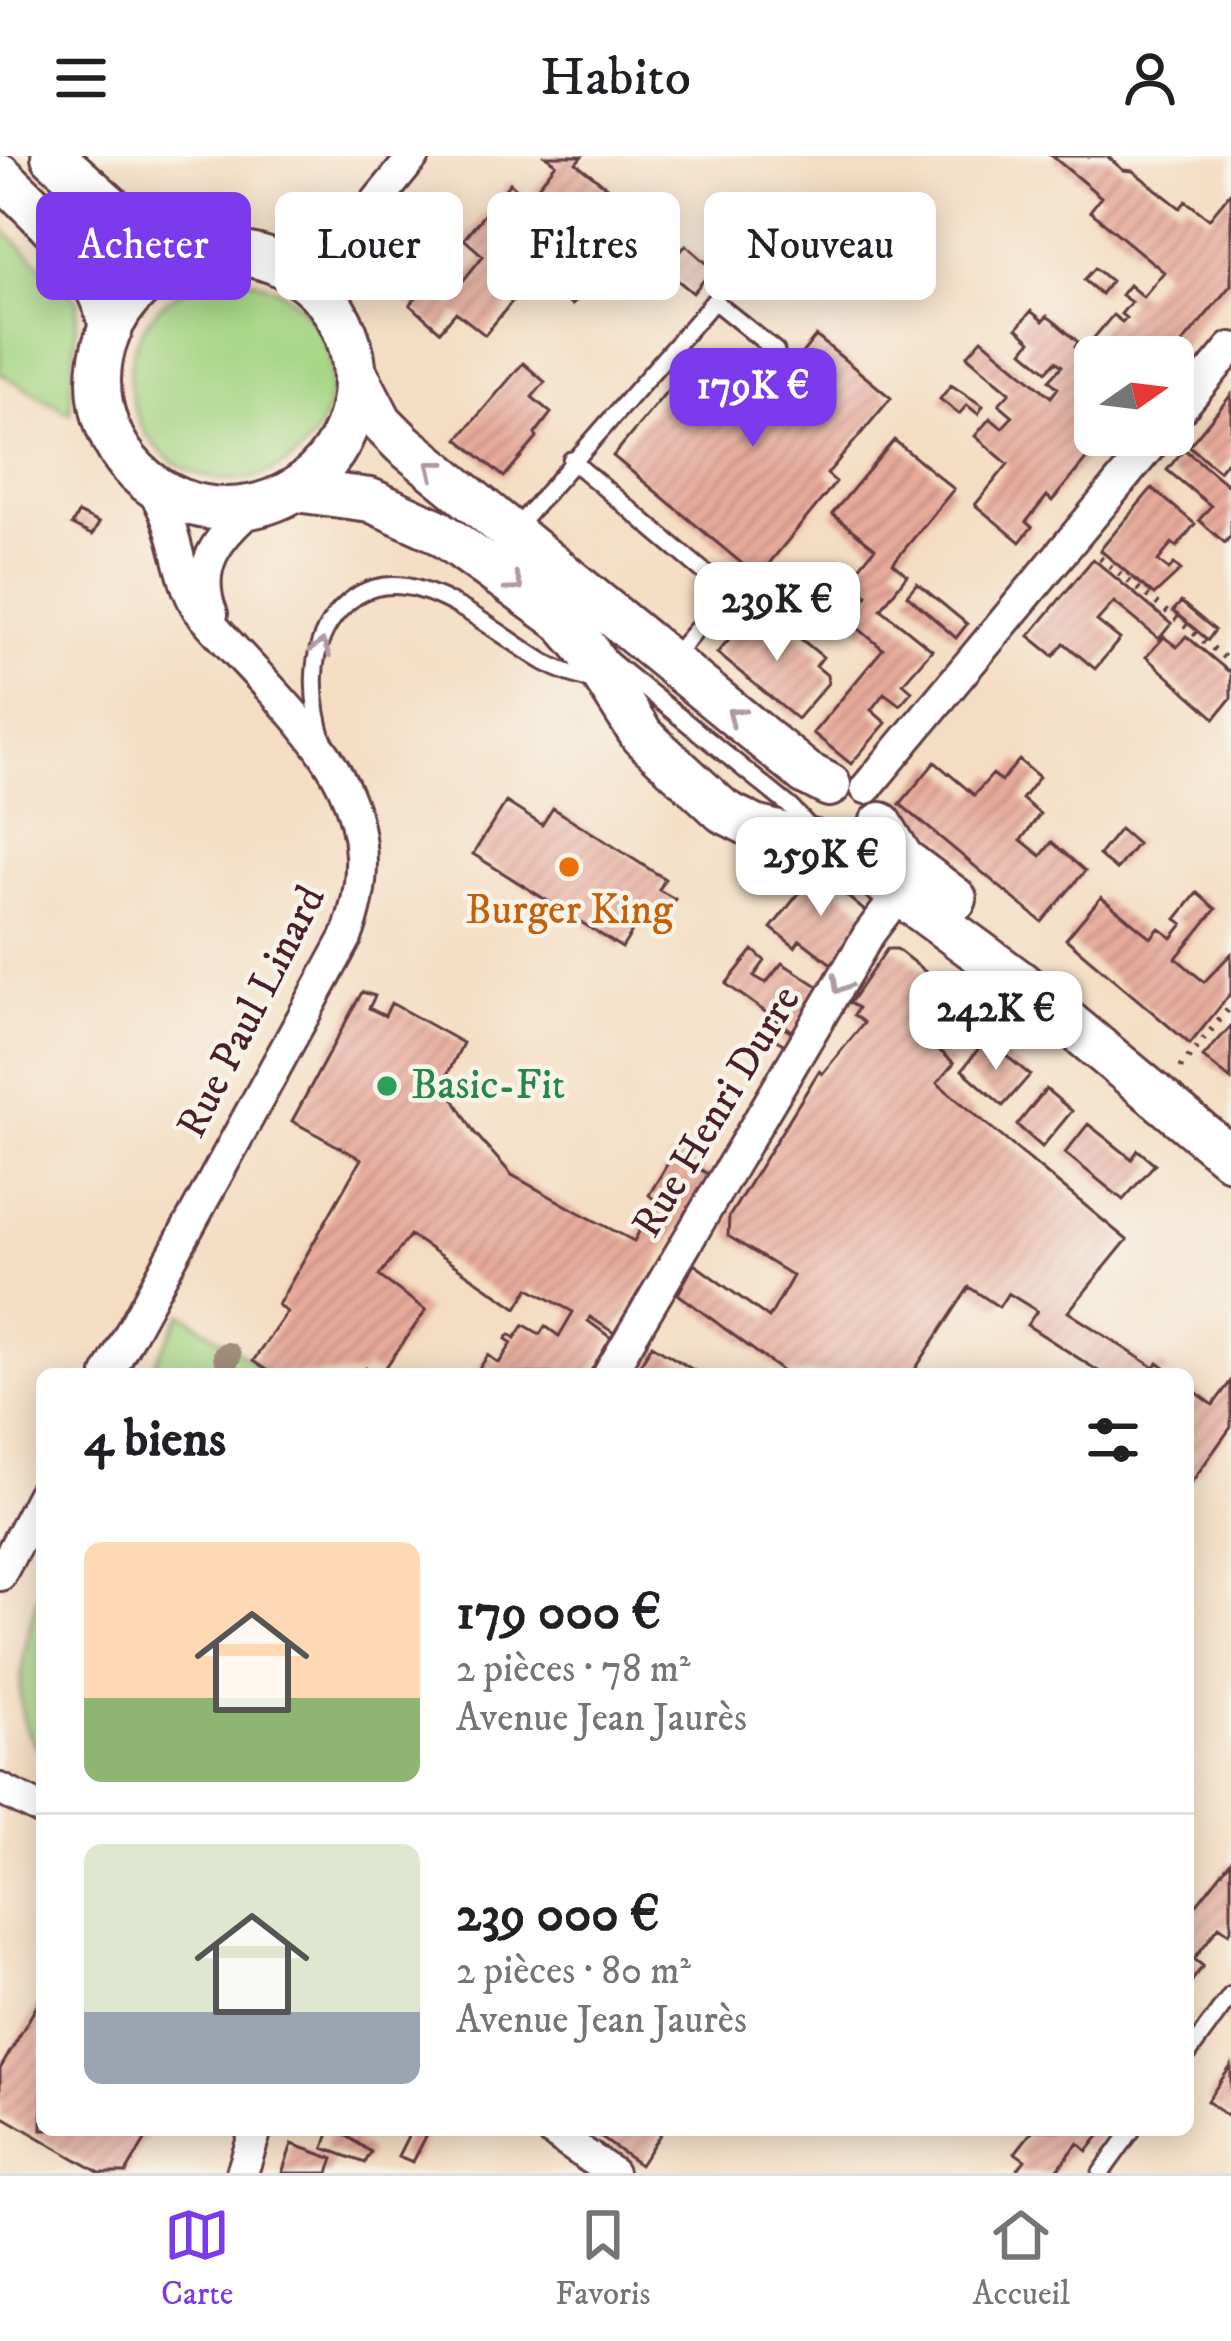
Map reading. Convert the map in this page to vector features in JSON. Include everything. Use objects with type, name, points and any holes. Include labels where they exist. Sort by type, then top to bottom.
[{"type":"main road","points":[[53,156],[93,192]]},
{"type":"main road","points":[[0,175],[80,261],[100,293],[110,328]]},
{"type":"main road","points":[[129,300],[110,328],[100,369],[103,412],[120,451],[148,483],[198,506],[252,508],[296,490],[320,471],[350,419],[356,374]]},
{"type":"main road","points":[[324,300],[339,318],[373,411],[393,434],[806,773],[859,799],[911,867],[1032,958],[1231,1122]]},
{"type":"main road","points":[[296,490],[358,496],[409,515],[539,601],[573,631],[650,746],[723,812],[755,826],[870,846],[859,799]]},
{"type":"main road","points":[[859,799],[814,796],[808,814],[824,841],[1018,981],[1231,1158]]},
{"type":"street","points":[[385,192],[414,156]]},
{"type":"street","points":[[1194,393],[1231,348]]},
{"type":"street","points":[[859,799],[1142,456]]},
{"type":"street","name":"Rue Paul Linard","points":[[111,1368],[338,955],[354,918],[362,880],[362,842],[348,791],[331,762],[190,596],[173,526],[148,483]]},
{"type":"street","name":"Rue Paul Linard","points":[[222,635],[205,592],[207,563],[220,538],[252,508]]},
{"type":"street","name":"Rue Henri Durre","points":[[613,1368],[869,934],[899,894]]},
{"type":"street","points":[[2,1564],[36,1505]]},
{"type":"street","points":[[0,1789],[36,1807]]},
{"type":"street","points":[[242,2173],[254,2136]]},
{"type":"street","points":[[559,2136],[612,2173]]},
{"type":"lane","points":[[513,531],[714,301],[776,351]]},
{"type":"lane","points":[[571,460],[728,592],[669,661]]},
{"type":"lane","points":[[331,762],[317,710],[317,654],[334,617],[353,599],[376,590],[402,586],[440,595],[545,662],[607,684]]},
{"type":"lane","points":[[573,631],[793,808],[824,841]]},
{"type":"lane","points":[[1194,2046],[1231,1995]]},
{"type":"lane","points":[[1101,2173],[1128,2136]]},
{"type":"path","points":[[1074,537],[1226,658]]},
{"type":"path","points":[[1174,1075],[1231,1006]]},
{"type":"green space","points":[[0,226],[36,261],[36,300],[78,301],[70,413],[0,373]]},
{"type":"green space","points":[[251,280],[275,288],[275,300],[294,300],[303,307],[325,340],[330,399],[315,435],[287,463],[251,478],[211,478],[175,463],[147,435],[132,399],[130,379],[137,340],[159,307],[168,300],[251,300]]},
{"type":"green space","points":[[182,1313],[262,1368],[152,1368]]},
{"type":"green space","points":[[36,1604],[36,1745],[22,1712],[28,1634]]},
{"type":"building","points":[[546,156],[582,156],[576,163],[613,192],[534,192],[556,164]]},
{"type":"building","points":[[1052,156],[1107,156],[1180,208],[1186,201],[1209,219],[1231,192],[1231,285],[1188,336],[1095,336],[1113,315],[1122,322],[1126,318],[1121,314],[1131,302],[1121,295],[1129,285],[1143,297],[1164,272],[1090,211],[1101,197]]},
{"type":"building","points":[[487,211],[487,300],[513,300],[485,335],[456,312],[440,331],[410,305],[414,300],[463,300],[463,281],[483,256],[464,239]]},
{"type":"building","points":[[686,245],[704,261],[704,280],[693,293],[680,282],[680,252]]},
{"type":"building","points":[[1095,268],[1111,281],[1101,294],[1084,280]]},
{"type":"building","points":[[1031,311],[1043,321],[1047,316],[1074,339],[1074,456],[1089,456],[1052,501],[1047,496],[1026,522],[1032,527],[1020,542],[975,505],[1008,464],[975,436],[990,418],[1002,428],[1013,416],[999,404],[1010,392],[967,356],[982,339],[1051,397],[1058,388],[1049,380],[1062,366],[1056,361],[1047,371],[1023,351],[1031,341],[1017,328]]},
{"type":"building","points":[[816,336],[891,398],[827,474],[836,482],[758,577],[613,456],[691,362],[753,413]]},
{"type":"building","points":[[523,363],[545,382],[532,397],[551,413],[504,477],[458,439]]},
{"type":"building","points":[[951,385],[983,406],[978,414],[967,405],[959,414],[940,399]]},
{"type":"building","points":[[1231,395],[1231,460],[1219,471],[1194,450],[1194,440]]},
{"type":"building","points":[[894,440],[954,489],[893,563],[907,575],[881,609],[932,650],[903,683],[912,691],[900,705],[884,693],[871,710],[886,723],[851,764],[813,733],[883,649],[847,619],[867,595],[849,580],[875,548],[832,514]]},
{"type":"building","points":[[1178,456],[1192,456],[1231,488],[1231,535],[1225,543],[1199,520],[1211,506],[1167,470]]},
{"type":"building","points":[[1152,488],[1195,524],[1158,561],[1169,570],[1174,564],[1181,570],[1154,595],[1100,550]]},
{"type":"building","points":[[78,513],[99,523],[92,535],[72,525]]},
{"type":"building","points":[[1093,559],[1171,624],[1159,639],[1114,602],[1097,621],[1120,639],[1095,669],[1064,643],[1054,656],[1029,636]]},
{"type":"building","points":[[917,583],[967,624],[956,638],[907,595]]},
{"type":"building","points":[[1181,602],[1215,630],[1208,640],[1173,611]]},
{"type":"building","points":[[767,611],[823,657],[816,666],[827,675],[828,683],[797,719],[717,653],[740,626],[749,633]]},
{"type":"building","points":[[1186,636],[1228,671],[1231,668],[1231,698],[1215,718],[1146,657],[1164,637],[1177,647]]},
{"type":"building","points":[[1019,760],[1039,777],[1022,799],[1040,814],[1021,840],[1041,856],[1052,842],[1085,871],[1042,922],[900,804],[935,762],[974,795],[993,774],[1001,781]]},
{"type":"building","name":"Burger King","points":[[506,802],[542,825],[553,808],[665,879],[659,890],[675,899],[654,932],[638,922],[622,948],[473,854]]},
{"type":"building","points":[[1120,829],[1137,844],[1116,870],[1099,855]]},
{"type":"building","points":[[817,871],[866,912],[834,966],[800,940],[795,947],[771,928]]},
{"type":"building","points":[[1197,893],[1216,909],[1176,958],[1204,982],[1231,954],[1231,993],[1190,1044],[1066,939],[1101,897],[1151,938],[1159,928],[1172,938],[1183,924],[1176,919]]},
{"type":"building","points":[[887,949],[897,949],[971,1008],[938,1049],[954,1063],[937,1083],[1127,1240],[1068,1312],[1155,1368],[1094,1368],[1027,1325],[1037,1311],[1008,1293],[999,1307],[969,1287],[916,1368],[778,1368],[678,1294],[694,1264],[769,1318],[793,1276],[728,1236],[729,1217],[819,1071],[822,1074],[864,1023],[854,1015],[858,1008],[850,1003]]},
{"type":"building","points":[[753,950],[765,961],[754,976],[766,983],[782,963],[821,988],[795,1033],[726,984]]},
{"type":"building","points":[[362,992],[375,996],[369,1008],[385,1016],[391,1003],[463,1043],[445,1079],[474,1132],[512,1175],[580,1213],[634,1241],[656,1201],[649,1195],[674,1153],[711,1176],[614,1333],[590,1317],[588,1321],[611,1338],[593,1368],[480,1368],[488,1355],[499,1363],[512,1343],[506,1339],[510,1334],[515,1338],[524,1325],[540,1334],[545,1326],[559,1336],[573,1312],[529,1288],[517,1308],[410,1235],[379,1276],[426,1310],[385,1368],[263,1368],[253,1361],[287,1312],[278,1305],[361,1159],[292,1121]]},
{"type":"building","points":[[773,1022],[794,1034],[787,1046],[766,1034]]},
{"type":"building","points":[[1231,1026],[1231,1080],[1203,1057]]},
{"type":"building","points":[[986,1039],[1030,1075],[1003,1106],[962,1070]]},
{"type":"building","points":[[1046,1089],[1072,1111],[1042,1147],[1017,1125]]},
{"type":"building","points":[[1088,1124],[1132,1159],[1138,1150],[1155,1164],[1123,1200],[1065,1153]]},
{"type":"building","points":[[652,1345],[690,1368],[638,1368]]},
{"type":"building","points":[[1231,1381],[1231,1427],[1194,1479],[1194,1391],[1213,1405]]},
{"type":"building","points":[[1231,1861],[1231,1930],[1219,1926],[1194,1959],[1194,1902],[1197,1904]]},
{"type":"building","points":[[36,2007],[36,2136],[0,2115],[0,2069]]},
{"type":"building","points":[[1231,2066],[1231,2119],[1207,2101]]},
{"type":"building","points":[[36,2136],[148,2136],[126,2173],[100,2173]]},
{"type":"building","points":[[328,2136],[347,2136],[371,2152],[365,2163],[324,2148]]},
{"type":"building","points":[[408,2136],[426,2136],[413,2162],[398,2156]]},
{"type":"building","points":[[599,2136],[659,2136],[640,2165]]},
{"type":"building","points":[[1028,2136],[1099,2136],[1087,2151],[1078,2143],[1055,2173],[1015,2173],[1025,2160],[1015,2153]]},
{"type":"building","points":[[292,2144],[334,2159],[329,2173],[282,2173]]},
{"type":"place","name":"Burger King","points":[[569,867]]},
{"type":"place","name":"Basic-Fit","points":[[387,1086]]}]
